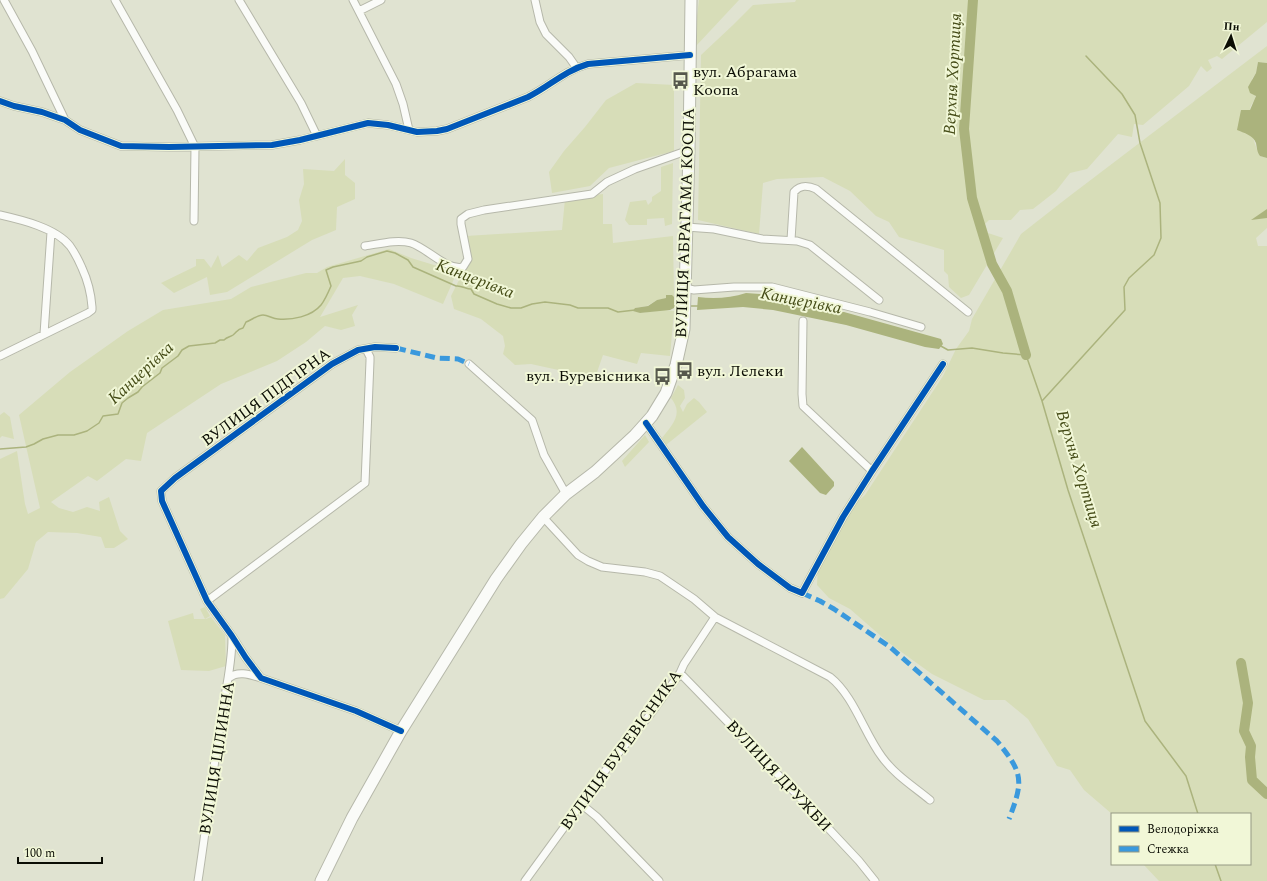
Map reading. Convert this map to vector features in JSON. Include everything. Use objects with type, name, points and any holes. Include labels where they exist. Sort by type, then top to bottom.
[{"type":"main road","name":"ВУЛИЦЯ АБРАГАМА КООПА","points":[[321,881],[352,818],[401,731],[496,579],[521,544],[543,517],[566,494],[594,472],[646,423],[666,393],[676,365],[684,329],[691,0]]},
{"type":"street","points":[[4,0],[32,51],[65,120]]},
{"type":"street","points":[[115,0],[177,110],[195,146],[194,221]]},
{"type":"street","points":[[239,0],[301,103],[317,136]]},
{"type":"street","points":[[353,0],[396,84],[403,104],[409,130]]},
{"type":"street","points":[[359,11],[381,0]]},
{"type":"street","points":[[535,0],[540,22],[546,34],[569,57],[576,68]]},
{"type":"street","points":[[0,101],[21,108],[42,112],[65,120],[80,130],[121,146],[263,146],[300,140],[368,123],[427,132],[448,129],[528,97],[554,80],[576,68],[588,64],[690,55]]},
{"type":"street","points":[[365,246],[400,241],[410,243],[454,268],[463,267],[468,259],[461,219],[468,214],[484,210],[592,194],[607,182],[623,174],[689,150]]},
{"type":"street","points":[[791,240],[794,192],[798,188],[810,186],[816,189],[968,312]]},
{"type":"street","points":[[0,215],[29,222],[63,239],[74,252],[89,284],[92,307],[92,310],[88,313],[0,356]]},
{"type":"street","points":[[686,227],[714,229],[762,239],[791,240],[810,246],[879,300]]},
{"type":"street","points":[[44,334],[51,232]]},
{"type":"street","points":[[685,288],[694,290],[734,287],[772,287],[870,312],[920,327]]},
{"type":"street","points":[[803,321],[803,406],[872,471]]},
{"type":"street","name":"ВУЛИЦЯ ПІДГІРНА","points":[[207,601],[162,501],[161,491],[181,473],[323,370],[350,353],[375,347],[396,348]]},
{"type":"street","points":[[261,678],[207,601],[365,483],[370,361],[366,349]]},
{"type":"street","points":[[469,364],[532,420],[544,455],[566,494]]},
{"type":"street","points":[[646,423],[703,506],[728,537],[758,564],[790,588],[802,593],[843,517],[943,364]]},
{"type":"street","points":[[543,517],[578,555],[588,561],[602,567],[644,572],[660,576],[694,599],[715,617],[810,666],[835,681],[854,708],[869,737],[891,768],[900,777],[930,800]]},
{"type":"street","name":"ВУЛИЦЯ БУРЕВІСНИКА","points":[[524,881],[616,756],[649,716],[680,673],[684,664],[715,617]]},
{"type":"street","name":"ВУЛИЦЯ ЦІЛИННА","points":[[198,881],[226,686],[229,678],[232,636]]},
{"type":"street","name":"ВУЛИЦЯ ДРУЖБИ","points":[[680,673],[859,861],[875,881]]},
{"type":"street","points":[[229,678],[236,674],[246,674],[261,678],[356,711],[401,731]]},
{"type":"street","points":[[581,804],[602,821],[659,881]]},
{"type":"shaded area","points":[[699,0],[739,0],[696,46],[695,33]]},
{"type":"shaded area","points":[[796,0],[1267,0],[1267,22],[1222,59],[1217,56],[1208,60],[1212,68],[1207,72],[1201,66],[1189,86],[1143,125],[1134,124],[1132,137],[1118,134],[1087,169],[1070,173],[1056,191],[1033,209],[1020,210],[1011,220],[989,220],[985,224],[988,233],[1003,238],[969,295],[961,298],[949,287],[948,275],[944,271],[944,250],[899,237],[889,222],[876,216],[850,191],[823,177],[777,179],[763,183],[759,234],[698,220],[701,55],[753,5],[795,2]]},
{"type":"shaded area","points":[[1267,46],[1267,63],[1258,62],[1256,73],[1252,79],[1255,96],[1251,107],[1250,121],[1254,140],[1260,156],[1267,158],[1267,228],[1256,238],[1258,246],[1267,246],[1267,881],[1159,881],[1144,865],[1251,865],[1251,813],[1111,813],[1084,790],[1070,770],[1057,766],[1028,719],[1005,700],[984,700],[932,674],[889,643],[850,609],[829,598],[817,585],[818,564],[852,507],[865,495],[943,376],[956,349],[969,331],[972,319],[1021,234]]},
{"type":"shaded area","points":[[1258,62],[1267,63],[1267,158],[1260,156],[1253,138],[1237,130],[1241,110],[1250,110],[1256,96],[1250,93],[1248,87],[1256,73]]},
{"type":"shaded area","points":[[636,83],[674,85],[674,151],[609,168],[590,186],[552,193],[549,172],[564,151],[606,100]]},
{"type":"shaded area","points":[[345,159],[345,175],[355,183],[355,199],[337,207],[336,230],[312,240],[227,292],[210,295],[207,277],[174,293],[161,283],[196,266],[196,259],[204,259],[211,268],[218,255],[222,267],[239,255],[247,261],[258,248],[287,237],[298,230],[302,221],[299,200],[304,184],[303,169],[334,171]]},
{"type":"shaded area","points":[[673,163],[672,224],[665,226],[664,218],[647,219],[647,225],[629,225],[625,220],[630,202],[646,200],[648,205],[652,201],[652,197],[661,191],[661,167]]},
{"type":"shaded area","points":[[603,194],[603,224],[612,224],[613,243],[673,236],[674,297],[657,300],[647,306],[635,308],[640,313],[664,310],[674,311],[670,356],[641,353],[637,364],[603,355],[595,378],[531,364],[515,365],[503,354],[505,346],[503,336],[481,319],[454,309],[451,296],[470,258],[466,236],[562,230],[565,199]]},
{"type":"shaded area","points":[[1267,209],[1267,218],[1251,220]]},
{"type":"shaded area","points":[[389,249],[411,258],[457,272],[443,304],[394,284],[360,276],[343,278],[320,317],[358,305],[352,315],[355,326],[341,330],[325,326],[306,342],[277,361],[221,384],[147,433],[141,461],[126,459],[97,481],[88,476],[51,502],[59,508],[73,512],[87,507],[100,511],[99,502],[109,497],[120,531],[128,539],[114,548],[105,548],[101,537],[77,533],[48,532],[36,542],[28,569],[4,598],[0,599],[0,459],[17,451],[25,504],[28,514],[40,508],[19,415],[70,372],[128,331],[163,310],[231,299],[251,287],[306,273],[317,273],[327,267]]},
{"type":"shaded area","points":[[746,293],[760,294],[807,303],[828,312],[844,312],[941,339],[943,344],[939,349],[925,347],[846,325],[773,310],[743,307],[697,310],[698,297],[722,298]]},
{"type":"shaded area","points":[[666,295],[672,295],[674,297],[674,308],[670,310],[640,313],[633,311],[635,308],[648,306],[657,300],[666,298]]},
{"type":"shaded area","points":[[678,385],[684,390],[685,398],[680,406],[683,412],[687,404],[694,398],[707,412],[666,445],[662,438],[673,424],[677,414],[675,404],[671,398]]},
{"type":"shaded area","points":[[4,412],[10,417],[14,439],[2,436],[0,438],[0,415]]},
{"type":"shaded area","points":[[645,435],[649,442],[625,467],[622,461]]},
{"type":"shaded area","points":[[802,447],[834,482],[834,486],[826,495],[820,493],[789,461]]},
{"type":"shaded area","points":[[205,607],[210,616],[205,619],[200,609]]},
{"type":"shaded area","points":[[193,613],[194,619],[206,619],[211,617],[225,635],[226,666],[209,671],[181,670],[168,621]]},
{"type":"waterway","name":"Верхня Хортиця","points":[[973,0],[964,129],[972,198],[992,264],[1007,291],[1026,355]]},
{"type":"waterway","name":"Верхня Хортиця","points":[[1086,56],[1122,94],[1135,115],[1140,143],[1160,203],[1161,238],[1154,255],[1129,278],[1124,287],[1125,310],[1042,401],[1068,490],[1145,721],[1186,776],[1198,813]]},
{"type":"waterway","name":"Канцерівка","points":[[0,449],[26,447],[43,439],[58,435],[74,435],[87,431],[99,423],[103,416],[118,414],[122,403],[138,392],[160,373],[162,368],[178,356],[182,350],[189,346],[215,343],[220,340],[224,340],[233,335],[239,329],[243,328],[246,322],[261,315],[276,319],[289,319],[307,315],[317,309],[322,303],[331,286],[326,270],[361,261],[367,257],[387,251],[395,253],[408,260],[413,267],[456,286],[471,289],[474,294],[497,304],[511,308],[521,308],[532,304],[545,302],[570,305],[578,308],[608,308],[618,312],[635,310]]},
{"type":"waterway","name":"Канцерівка","points":[[672,306],[681,306]]},
{"type":"waterway","name":"Канцерівка","points":[[688,306],[699,306]]},
{"type":"waterway","name":"Канцерівка","points":[[939,345],[948,350],[972,348],[1026,355],[1042,401]]},
{"type":"waterway","name":"Верхня Хортиця","points":[[1241,663],[1248,703],[1244,731],[1251,746],[1250,757],[1252,780],[1267,794]]},
{"type":"waterway","name":"Верхня Хортиця","points":[[1215,865],[1221,881]]},
{"type":"marked path","points":[[396,348],[437,358],[458,359],[469,364]]},
{"type":"marked path","points":[[802,593],[834,609],[890,647],[997,741],[1012,761],[1018,777],[1019,786],[1009,819]]},
{"type":"cycle path","points":[[0,101],[14,106],[42,112],[65,120],[80,130],[121,146],[169,147],[272,145],[300,140],[368,123],[388,125],[417,132],[447,129],[528,97],[564,75],[588,64],[690,55]]},
{"type":"cycle path","points":[[396,348],[375,347],[358,350],[332,364],[175,478],[161,491],[162,501],[207,601],[261,678],[356,711],[401,731]]},
{"type":"cycle path","points":[[646,423],[703,506],[728,537],[758,564],[790,588],[802,593],[843,517],[943,364]]},
{"type":"place","name":"вул. Абрагама Коопа","points":[[680,81]]},
{"type":"place","name":"вул. Лелеки","points":[[684,371]]},
{"type":"place","name":"вул. Буревісника","points":[[663,376]]}]
